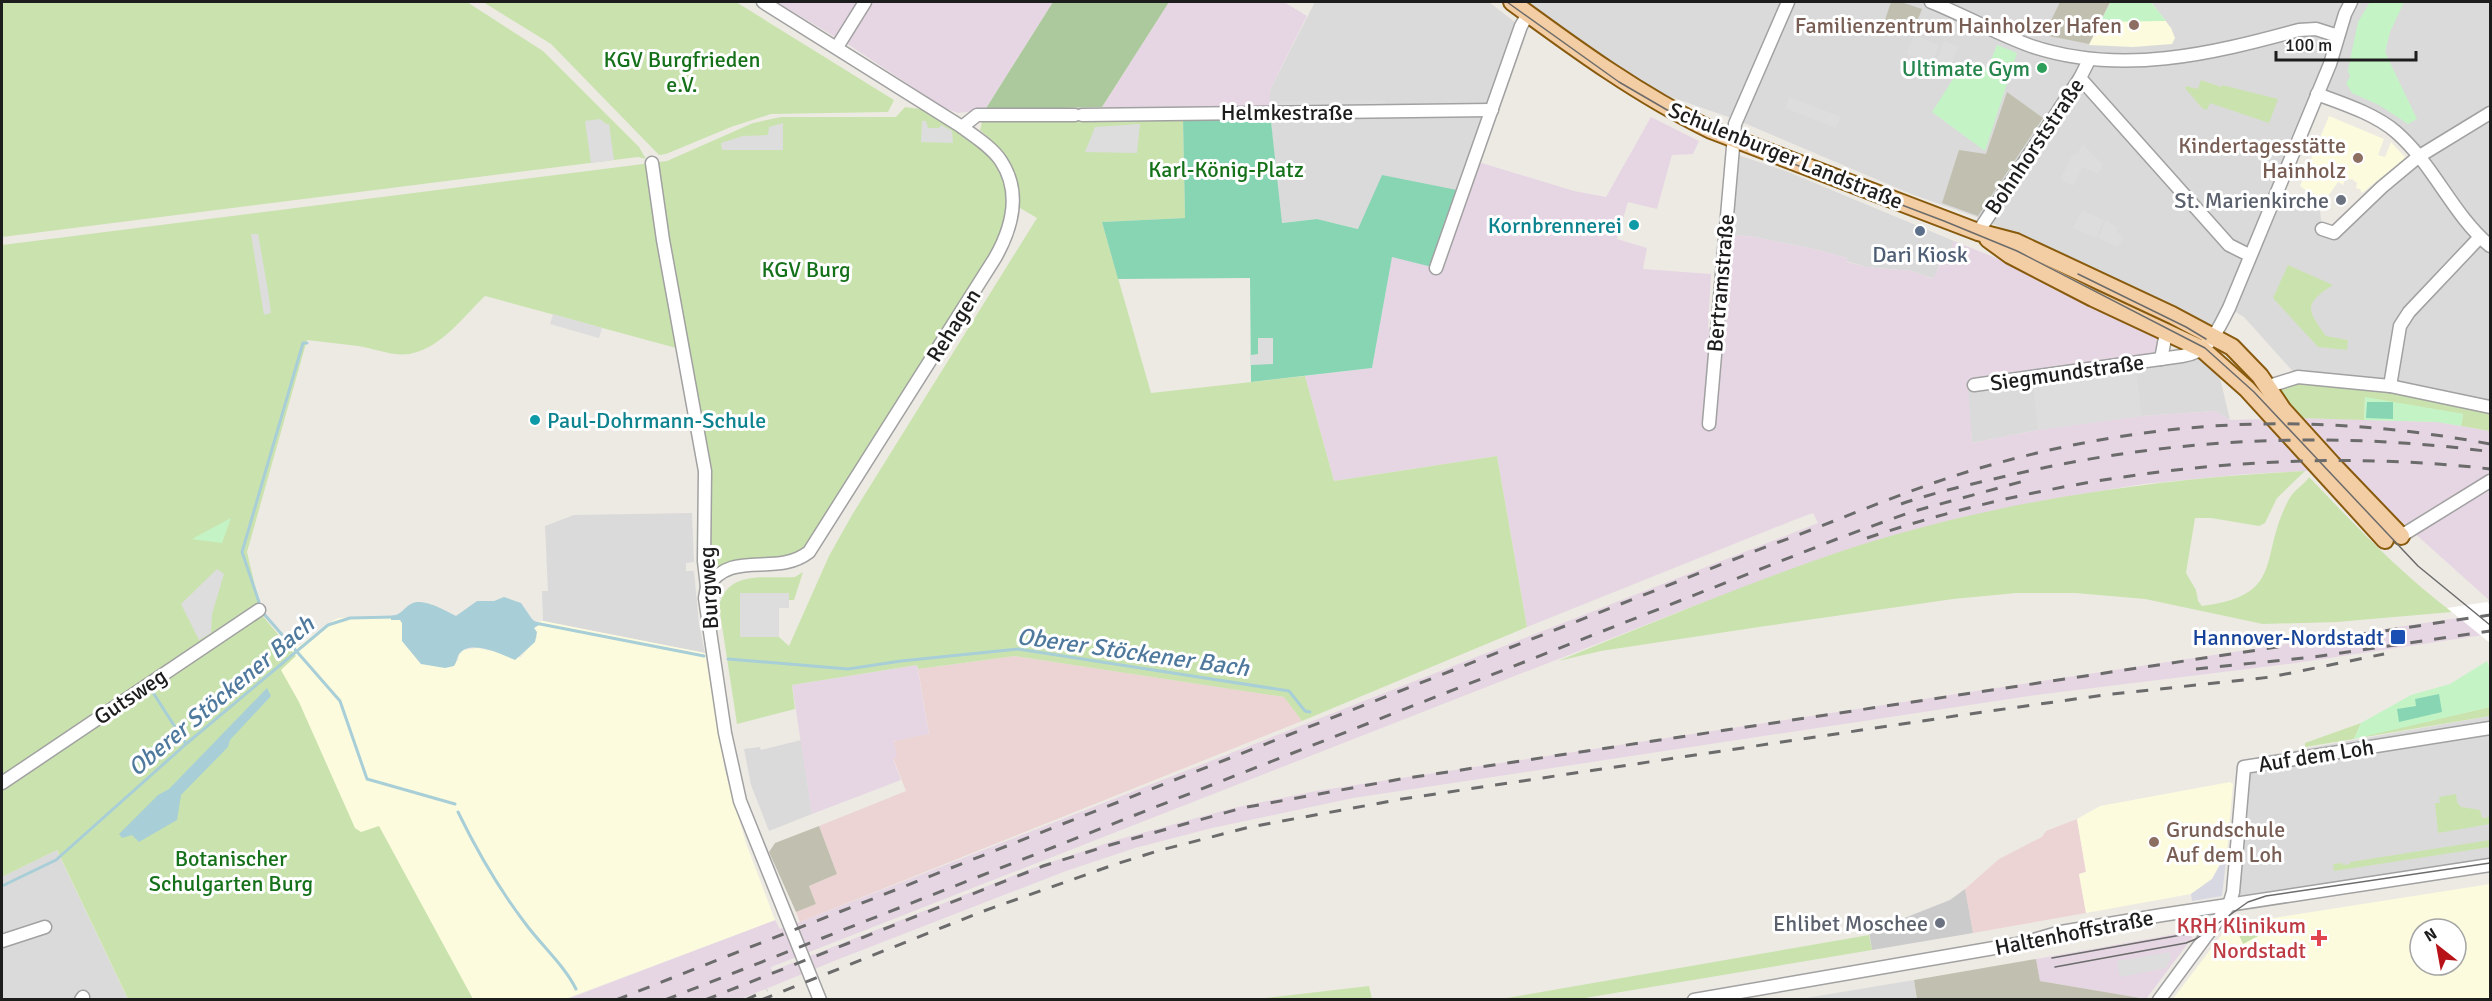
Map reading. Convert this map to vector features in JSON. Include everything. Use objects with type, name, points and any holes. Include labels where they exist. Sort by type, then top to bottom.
[{"type":"main road","name":"Schulenburger Landstraße","points":[[1512,2],[1645,95],[1733,140],[1978,232],[2016,242],[2214,337],[2235,350],[2393,538]]},
{"type":"main road","name":"Schulenburger Landstraße","points":[[1978,232],[2010,255],[2092,298],[2202,349],[2247,389],[2393,538]]},
{"type":"street","name":"Rehagen","points":[[707,587],[719,572],[735,566],[780,565],[800,559],[809,552],[1005,240],[1012,220],[1011,185],[1002,161],[993,151],[962,128],[837,47],[763,2]]},
{"type":"street","points":[[837,47],[865,2]]},
{"type":"street","name":"Bertramstraße","points":[[1708,424],[1735,124],[1788,2]]},
{"type":"street","points":[[1931,2],[1948,5],[2029,45],[2089,60],[2145,62],[2183,58],[2299,30],[2316,29],[2338,36]]},
{"type":"street","points":[[2202,349],[2214,337],[2229,308],[2249,255],[2318,94],[2351,2]]},
{"type":"street","points":[[1436,268],[1521,26],[1528,14]]},
{"type":"street","name":"Bohnhorststraße","points":[[1978,232],[2080,78],[2089,60]]},
{"type":"street","points":[[2080,78],[2229,245],[2249,255]]},
{"type":"street","points":[[2318,94],[2374,118],[2396,132],[2418,157],[2471,228],[2490,246]]},
{"type":"street","name":"Helmkestraße","points":[[962,128],[977,115],[1492,110]]},
{"type":"street","points":[[2322,229],[2334,233],[2382,187],[2418,157],[2490,113]]},
{"type":"street","name":"Burgweg","points":[[652,163],[666,255],[705,471],[704,561],[707,587],[705,598],[732,773],[756,844],[820,999]]},
{"type":"street","points":[[2390,386],[2400,326],[2409,312],[2480,237]]},
{"type":"street","name":"Siegmundstraße","points":[[2161,359],[2166,333]]},
{"type":"street","name":"Siegmundstraße","points":[[1974,385],[2161,359],[2192,354],[2202,349]]},
{"type":"street","points":[[2266,387],[2298,377],[2390,386],[2490,407]]},
{"type":"street","points":[[2393,538],[2490,481]]},
{"type":"street","name":"Gutsweg","points":[[2,783],[260,610]]},
{"type":"street","name":"Auf dem Loh","points":[[2229,905],[2233,892],[2244,767],[2490,728]]},
{"type":"street","name":"Haltenhoffstraße","points":[[1694,999],[2022,943],[2061,932],[2490,865]]},
{"type":"street","points":[[2158,999],[2229,905]]},
{"type":"street","points":[[2,941],[45,927]]},
{"type":"shaded area","points":[[777,2],[857,2],[835,37]]},
{"type":"shaded area","points":[[867,2],[1053,2],[985,110],[958,113],[944,108],[843,41]]},
{"type":"shaded area","points":[[1169,2],[1284,2],[1307,16],[1270,90],[1270,112],[1133,113],[1102,107]]},
{"type":"shaded area","points":[[1315,2],[1489,2],[1517,24],[1462,191],[1359,229],[1317,219],[1281,223],[1270,112],[1270,90]]},
{"type":"shaded area","points":[[1530,2],[2490,2],[2490,407],[2298,377],[2244,317],[2229,308],[2218,331],[1985,220],[1911,194],[1737,120],[1668,96],[1629,75],[1554,22]],"holes":[[[2318,94],[2396,132],[2418,156],[2334,233],[2322,229],[2320,211],[2310,203],[2278,189]]]},
{"type":"shaded area","points":[[1891,2],[1901,2],[1922,9],[1914,30],[1885,20]]},
{"type":"shaded area","points":[[2060,2],[2110,2],[2089,44],[2044,35]]},
{"type":"shaded area","name":"Familienzentrum Hainholzer Hafen","points":[[2111,2],[2151,2],[2171,28],[2175,38],[2172,44],[2133,47],[2089,45]]},
{"type":"shaded area","points":[[1914,35],[1939,45],[1932,63],[1907,54]]},
{"type":"shaded area","points":[[1944,41],[1958,46],[1949,70],[1935,65]]},
{"type":"shaded area","points":[[2007,92],[2043,118],[1978,216],[1942,203],[1959,150],[1986,154]]},
{"type":"shaded area","points":[[1789,97],[1841,117],[1836,128],[1785,108]]},
{"type":"shaded area","points":[[1385,100],[1385,107],[1279,108],[1279,101]]},
{"type":"shaded area","name":"Kindertagesstätte Hainholz","points":[[2329,116],[2384,139],[2378,155],[2385,157],[2391,142],[2405,157],[2362,193],[2356,188],[2357,183],[2352,179],[2345,180],[2343,185],[2338,182],[2323,203],[2300,186]]},
{"type":"shaded area","points":[[1651,117],[1699,141],[1693,154],[1672,155],[1657,209],[1628,202],[1617,239],[1647,248],[1643,269],[1711,274],[1708,329],[1717,328],[1724,234],[1755,237],[1818,250],[1847,258],[1847,262],[1866,267],[1912,271],[1933,279],[1942,261],[1946,262],[1954,241],[2001,260],[2057,291],[2122,318],[2155,335],[2159,341],[2158,349],[2148,357],[1968,386],[1972,443],[2038,430],[2142,416],[2216,411],[2230,420],[2298,418],[2438,422],[2490,431],[2490,601],[2343,469],[2247,474],[2143,484],[2047,500],[1941,523],[1834,554],[1686,609],[771,967],[772,971],[1025,871],[1113,841],[1229,809],[1316,791],[2490,613],[2490,634],[2289,664],[2036,695],[1353,798],[1212,828],[1135,848],[1066,871],[741,999],[565,1000],[775,920],[780,929],[800,922],[1818,523],[1813,513],[1527,627],[1497,456],[1334,481],[1305,376],[1372,368],[1392,256],[1436,268],[1475,161],[1574,191],[1606,197]]},
{"type":"shaded area","points":[[600,119],[609,124],[614,160],[591,163],[585,121]]},
{"type":"shaded area","points":[[922,121],[926,121],[928,128],[939,128],[941,125],[952,131],[953,143],[921,142]]},
{"type":"shaded area","points":[[783,123],[783,150],[722,150],[721,143],[743,136],[768,135],[769,127]]},
{"type":"shaded area","points":[[1140,124],[1137,153],[1085,152],[1095,127]]},
{"type":"shaded area","points":[[2083,144],[2103,165],[2098,174],[2083,167],[2073,186],[2060,179],[2072,156],[2076,155]]},
{"type":"shaded area","points":[[1732,153],[1786,171],[1954,241],[1946,263],[1941,261],[1934,279],[1912,271],[1866,267],[1846,261],[1847,258],[1818,250],[1755,237],[1724,234]]},
{"type":"shaded area","points":[[2082,210],[2104,220],[2096,238],[2073,228]]},
{"type":"shaded area","points":[[2106,220],[2118,228],[2116,231],[2124,238],[2117,247],[2098,238]]},
{"type":"shaded area","points":[[251,234],[258,234],[268,291],[271,313],[264,315]]},
{"type":"shaded area","points":[[553,314],[602,328],[599,338],[550,324]]},
{"type":"shaded area","points":[[1258,338],[1273,338],[1273,364],[1251,365],[1251,355],[1258,354]]},
{"type":"shaded area","points":[[2192,354],[2216,361],[2230,420],[2216,411],[2142,416],[2038,430],[1972,443],[1967,386]]},
{"type":"shaded area","points":[[2136,370],[2142,416],[2038,430],[2033,383]]},
{"type":"shaded area","points":[[692,513],[694,562],[686,563],[686,571],[694,571],[699,624],[705,653],[543,621],[542,591],[548,591],[545,526],[574,515]]},
{"type":"shaded area","points":[[217,569],[224,574],[212,614],[211,633],[199,640],[181,604]]},
{"type":"shaded area","points":[[740,593],[789,593],[789,608],[779,608],[779,637],[740,637]]},
{"type":"shaded area","points":[[262,615],[292,651],[338,618],[391,616],[392,620],[400,620],[402,623],[402,641],[421,664],[458,661],[459,654],[464,650],[477,648],[503,653],[511,659],[521,657],[537,637],[534,628],[537,622],[543,621],[705,653],[725,771],[746,843],[775,920],[565,999],[128,999],[57,850]]},
{"type":"shaded area","points":[[1015,656],[1285,697],[1302,721],[800,922],[796,912],[816,904],[809,886],[837,874],[819,826],[906,791],[893,758],[893,744],[896,740],[929,734],[918,669]]},
{"type":"shaded area","points":[[917,665],[929,734],[894,741],[897,757],[893,759],[901,780],[812,814],[792,685]]},
{"type":"shaded area","points":[[2490,716],[2490,865],[2229,905],[2244,767],[2257,757]]},
{"type":"shaded area","points":[[801,740],[812,814],[769,831],[751,785],[744,749],[760,747],[761,750]]},
{"type":"shaded area","name":"Grundschule Auf dem Loh","points":[[2230,782],[2233,784],[2227,852],[2212,879],[2191,894],[2086,913],[2079,874],[2086,872],[2077,819],[2100,806]]},
{"type":"shaded area","points":[[2077,819],[2086,872],[2079,874],[2086,913],[1973,933],[1965,889],[1999,859],[2042,837],[2046,831]]},
{"type":"shaded area","points":[[819,826],[837,874],[809,886],[816,904],[796,912],[769,852],[775,843]]},
{"type":"shaded area","points":[[57,850],[128,999],[2,1000],[2,877]]},
{"type":"shaded area","points":[[2227,852],[2222,896],[2192,901],[2191,894],[2212,879]]},
{"type":"shaded area","name":"KRH Klinikum Nordstadt","points":[[2490,884],[2490,999],[2172,1000],[2229,925]]},
{"type":"shaded area","points":[[1965,889],[1973,933],[1872,950],[1869,932],[1950,900]]},
{"type":"shaded area","points":[[2191,932],[2192,938],[2146,999],[2040,981],[2036,959]]},
{"type":"shaded area","points":[[2169,952],[2171,959],[2166,968],[2120,977],[2117,961]]},
{"type":"shaded area","points":[[2036,959],[2040,981],[2146,999],[1917,999],[1914,980]]},
{"type":"shaded area","points":[[1914,980],[1917,999],[1794,1000]]},
{"type":"green space","points":[[2,2],[467,2],[543,51],[639,147],[646,159],[638,157],[2,237]]},
{"type":"green space","name":"KGV Burgfrieden e.V.","points":[[483,2],[736,2],[894,100],[888,112],[771,114],[659,155],[551,44]]},
{"type":"green space","points":[[1053,2],[1169,2],[1102,107],[985,110]]},
{"type":"green space","points":[[2111,2],[2151,2],[2166,21],[2100,22]]},
{"type":"green space","points":[[2370,2],[2404,2],[2390,32],[2385,52],[2417,119],[2408,124],[2379,105],[2352,93],[2346,83],[2350,77],[2348,70],[2358,22]]},
{"type":"green space","points":[[1997,45],[2017,53],[1985,151],[1932,112],[1964,62],[1987,70]]},
{"type":"green space","points":[[2201,80],[2221,87],[2222,85],[2278,99],[2269,123],[2210,103],[2207,110],[2202,108],[2185,88],[2186,86],[2198,89]]},
{"type":"green space","name":"KGV Burg","points":[[905,107],[936,111],[962,127],[1007,174],[1012,221],[809,552],[746,565],[708,588],[705,471],[676,348],[485,296],[436,343],[410,354],[395,354],[358,346],[307,340],[247,552],[262,615],[296,656],[281,670],[299,702],[355,828],[361,832],[379,826],[473,999],[128,999],[57,850],[2,877],[2,245],[667,161],[753,123],[781,117],[896,117]]},
{"type":"green space","name":"Karl-König-Platz","points":[[1270,112],[1282,223],[1317,219],[1358,229],[1382,175],[1462,191],[1436,268],[1392,257],[1372,368],[1251,382],[1250,278],[1118,279],[1102,222],[1185,218],[1183,120]]},
{"type":"green space","points":[[983,118],[1183,120],[1185,218],[1102,222],[1151,393],[1305,376],[1334,481],[1497,456],[1527,627],[1302,721],[1284,697],[1015,656],[918,669],[917,665],[792,685],[795,709],[737,724],[719,606],[724,594],[739,581],[761,577],[795,577],[803,572],[794,600],[789,600],[789,593],[740,637],[779,637],[789,646],[829,556],[852,515],[1037,218],[1020,208],[1019,195],[1009,164],[998,147],[980,130]]},
{"type":"green space","points":[[2288,265],[2333,285],[2317,297],[2311,308],[2312,313],[2326,336],[2348,340],[2347,350],[2318,347],[2273,298]]},
{"type":"green space","points":[[2298,377],[2490,407],[2490,431],[2461,426],[2463,414],[2365,398],[2364,420],[2298,418],[2274,384]]},
{"type":"green space","points":[[2365,397],[2463,414],[2461,426],[2437,422],[2364,420]]},
{"type":"green space","points":[[2367,402],[2393,402],[2393,419],[2366,418]]},
{"type":"green space","points":[[2305,471],[2277,498],[2265,523],[2259,526],[2211,518],[2195,518],[2186,573],[2202,606],[2229,601],[2247,593],[2258,583],[2265,571],[2279,522],[2288,501],[2309,477],[2396,564],[2452,612],[2337,622],[2263,624],[2145,599],[2075,593],[2016,593],[1953,599],[1759,627],[1601,651],[1558,661],[1798,566],[1890,536],[1948,521],[2007,507],[2125,487]]},
{"type":"green space","points":[[231,518],[222,543],[192,539]]},
{"type":"green space","points":[[2487,661],[2490,669],[2490,707],[2354,739],[2361,723],[2411,695],[2450,684]]},
{"type":"green space","points":[[2439,694],[2442,712],[2399,722],[2397,709],[2416,706],[2415,699]]},
{"type":"green space","points":[[2490,707],[2490,716],[2365,737],[2366,735]]},
{"type":"green space","points":[[2361,723],[2354,739],[2305,747],[2305,743]]},
{"type":"green space","points":[[2456,794],[2457,802],[2461,807],[2480,810],[2482,818],[2490,817],[2490,824],[2438,833],[2435,803],[2440,803],[2439,797]]},
{"type":"green space","points":[[2490,840],[2490,847],[2334,871],[2333,864],[2350,864],[2350,862]]},
{"type":"green space","points":[[2257,921],[2264,933],[2243,944],[2234,924]]},
{"type":"green space","points":[[1869,935],[1872,950],[1579,999],[1501,999]]},
{"type":"green space","points":[[1369,986],[1372,999],[1257,999]]},
{"type":"water","points":[[504,597],[521,603],[539,625],[534,628],[537,632],[535,642],[515,660],[487,649],[472,647],[460,653],[454,666],[445,668],[421,664],[402,641],[400,620],[391,620],[391,616],[416,602],[434,606],[456,616],[477,601],[494,601]]},
{"type":"water","points":[[267,688],[271,696],[230,740],[228,747],[181,795],[177,820],[139,842],[132,835],[122,838],[119,834],[158,795],[169,789]]},
{"type":"pier","points":[[2487,602],[2490,605],[2490,643],[2447,608]]},
{"type":"waterway","points":[[259,602],[242,552],[303,343],[307,343]]},
{"type":"waterway","points":[[264,614],[340,701],[367,779],[455,804]]},
{"type":"waterway","name":"Oberer Stöckener Bach","points":[[2,886],[56,860],[186,744],[328,625],[350,618],[394,617]]},
{"type":"waterway","name":"Oberer Stöckener Bach","points":[[535,623],[704,656]]},
{"type":"waterway","name":"Oberer Stöckener Bach","points":[[728,659],[848,669],[1018,649],[1289,691],[1305,711],[1310,712]]},
{"type":"waterway","points":[[152,691],[186,744]]},
{"type":"waterway","points":[[458,812],[506,897],[576,989]]},
{"type":"tram line","points":[[1507,2],[1619,82],[1674,114],[1733,141],[2017,251],[2205,348],[2254,392],[2418,566],[2490,625]]},
{"type":"tram line","points":[[2078,274],[2206,339]]},
{"type":"tram line","points":[[2055,967],[2186,943],[2196,939],[2248,902],[2266,896],[2490,863]]},
{"type":"tram line","points":[[2052,958],[2198,932]]},
{"type":"railway","points":[[616,1000],[1768,546],[1953,476],[2044,451],[2108,439],[2171,430],[2234,425],[2296,424],[2360,427],[2490,444]]},
{"type":"railway","points":[[1901,504],[1975,483],[2078,461],[2193,445],[2251,441],[2368,441],[2485,451]]},
{"type":"railway","points":[[1867,538],[1941,515],[2017,496],[2096,481],[2175,470],[2255,463],[2335,461],[2413,462],[2490,469]]},
{"type":"railway","points":[[665,1000],[1842,537],[1911,512],[2024,481]]},
{"type":"railway","points":[[705,1000],[1043,866],[1242,808],[1401,779],[2490,615]]},
{"type":"railway","points":[[2196,669],[2313,657],[2490,631]]},
{"type":"railway","points":[[761,1000],[981,912],[1116,864],[1250,827],[1402,799],[1962,715],[2104,695],[2271,677],[2384,654]]},
{"type":"railway","points":[[745,1000],[767,990]]},
{"type":"place","name":"Familienzentrum Hainholzer Hafen","points":[[2134,25]]},
{"type":"place","name":"Ultimate Gym","points":[[2042,68]]},
{"type":"place","name":"Kindertagesstätte Hainholz","points":[[2358,158]]},
{"type":"place","name":"St. Marienkirche","points":[[2341,200]]},
{"type":"place","name":"Kornbrennerei","points":[[1634,225]]},
{"type":"place","name":"Dari Kiosk","points":[[1920,231]]},
{"type":"place","name":"Paul-Dohrmann-Schule","points":[[535,420]]},
{"type":"place","name":"Hannover-Nordstadt","points":[[2398,637]]},
{"type":"place","name":"Grundschule Auf dem Loh","points":[[2154,842]]},
{"type":"place","name":"Ehlibet Moschee","points":[[1940,923]]},
{"type":"place","name":"KRH Klinikum Nordstadt","points":[[2319,938]]},
{"type":"park label","name":"Botanischer Schulgarten Burg","points":[[231,870]]}]
